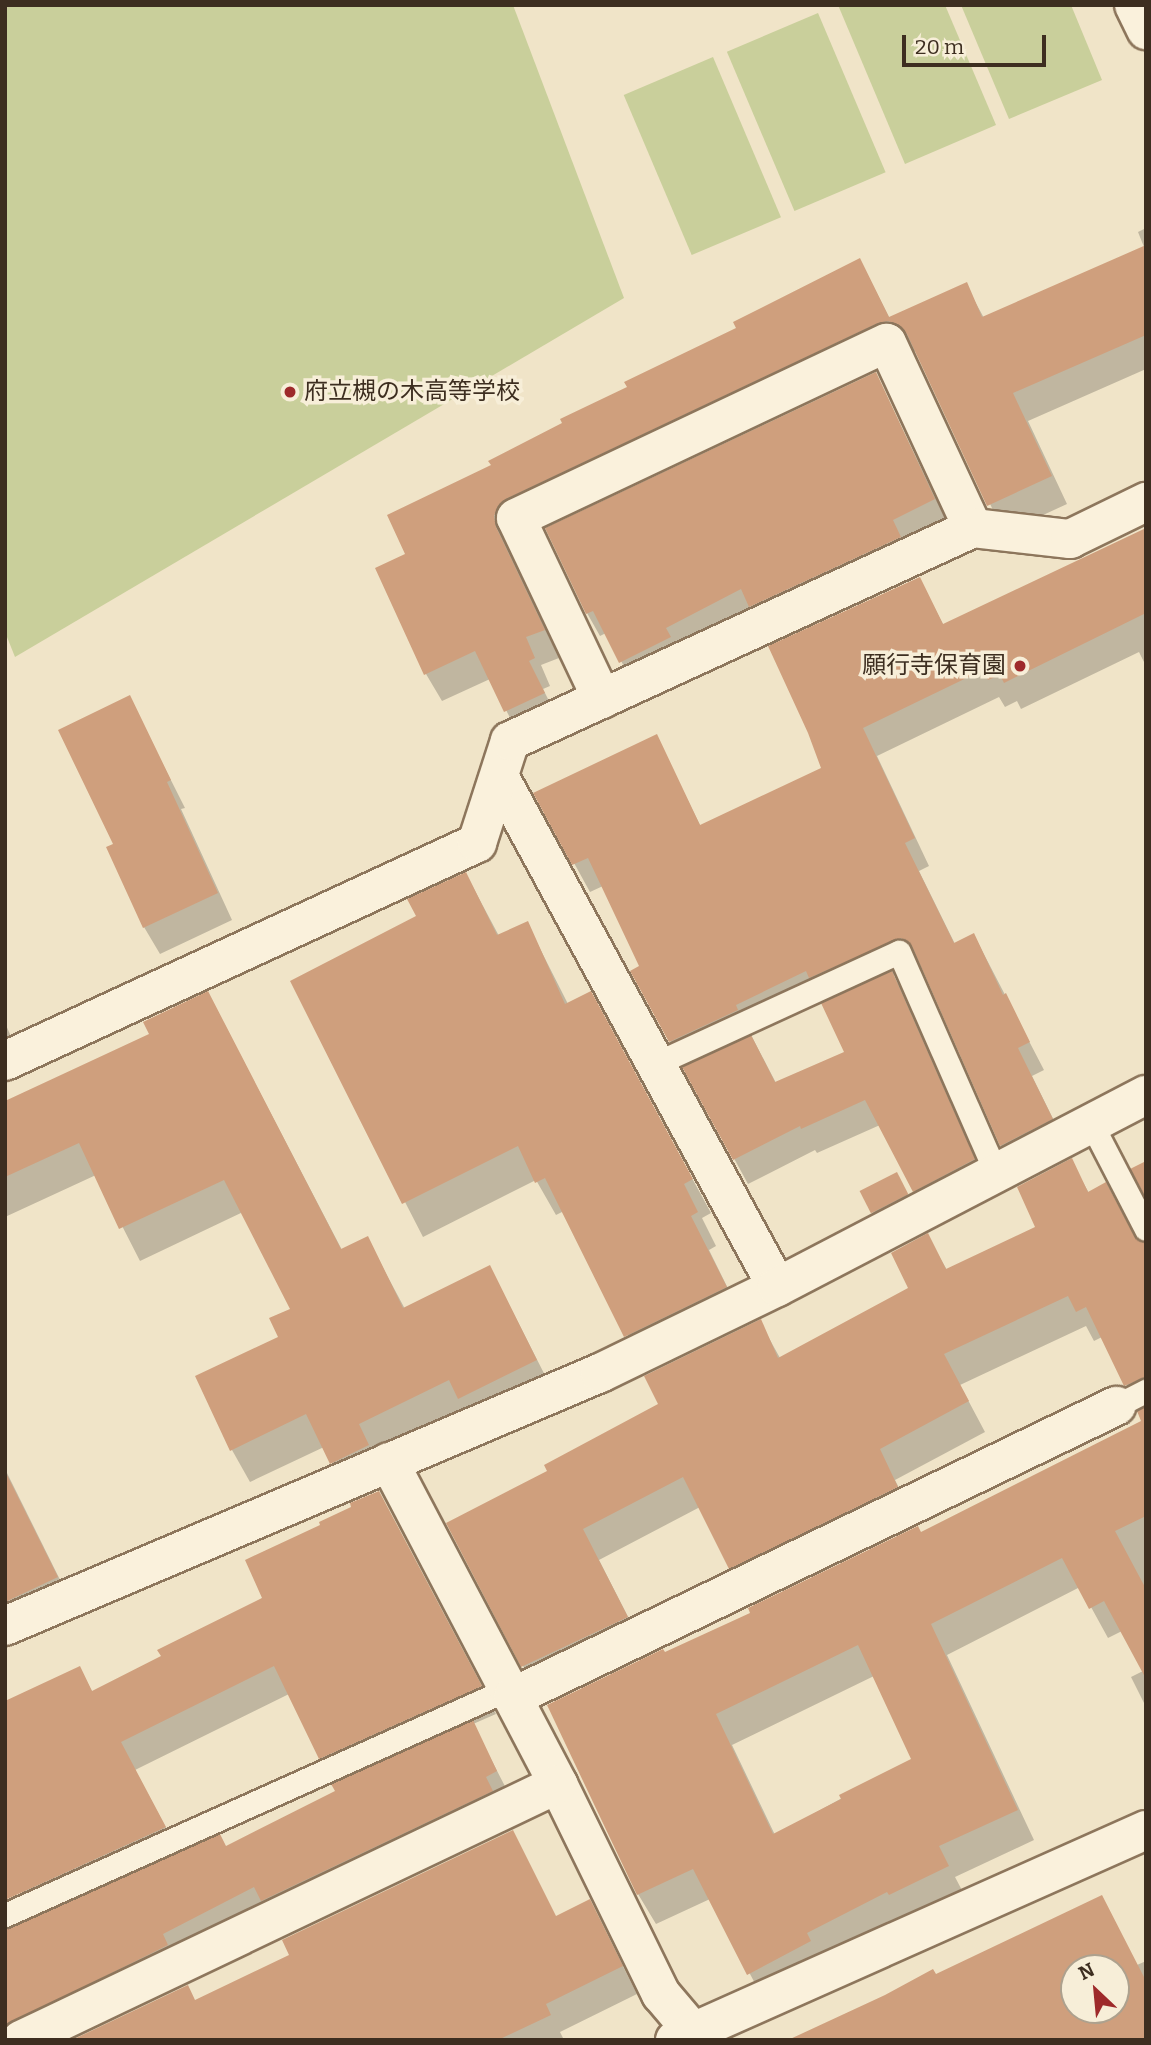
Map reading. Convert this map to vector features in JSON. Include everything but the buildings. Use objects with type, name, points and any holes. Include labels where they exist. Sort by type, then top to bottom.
[{"type":"street","points":[[1134,5],[1146,30]]},
{"type":"street","points":[[602,699],[516,518],[887,342],[973,528]]},
{"type":"street","points":[[5,1061],[477,843],[510,741],[973,528],[1070,539],[1146,502]]},
{"type":"street","points":[[500,778],[776,1287]]},
{"type":"street","points":[[5,1626],[600,1373],[776,1287],[1146,1095]]},
{"type":"street","points":[[511,1693],[1131,1398]]},
{"type":"street","points":[[389,1462],[558,1784],[661,1994],[690,2037],[1146,1830]]},
{"type":"street","points":[[20,2040],[558,1784]]},
{"type":"lane","points":[[655,1064],[899,952],[996,1173]]},
{"type":"lane","points":[[1091,1123],[1146,1229]]},
{"type":"lane","points":[[5,1915],[511,1693]]},
{"type":"green space","points":[[5,5],[513,5],[624,298],[15,657],[5,632]]},
{"type":"green space","points":[[838,5],[945,5],[996,125],[905,164]]},
{"type":"green space","points":[[961,5],[1071,5],[1102,80],[1009,119]]},
{"type":"green space","points":[[818,13],[886,172],[794,211],[727,52]]},
{"type":"green space","points":[[713,57],[781,217],[692,255],[624,95]]},
{"type":"place","name":"府立槻の木高等学校","points":[[290,392]]},
{"type":"place","name":"願行寺保育園","points":[[1020,666]]}]
